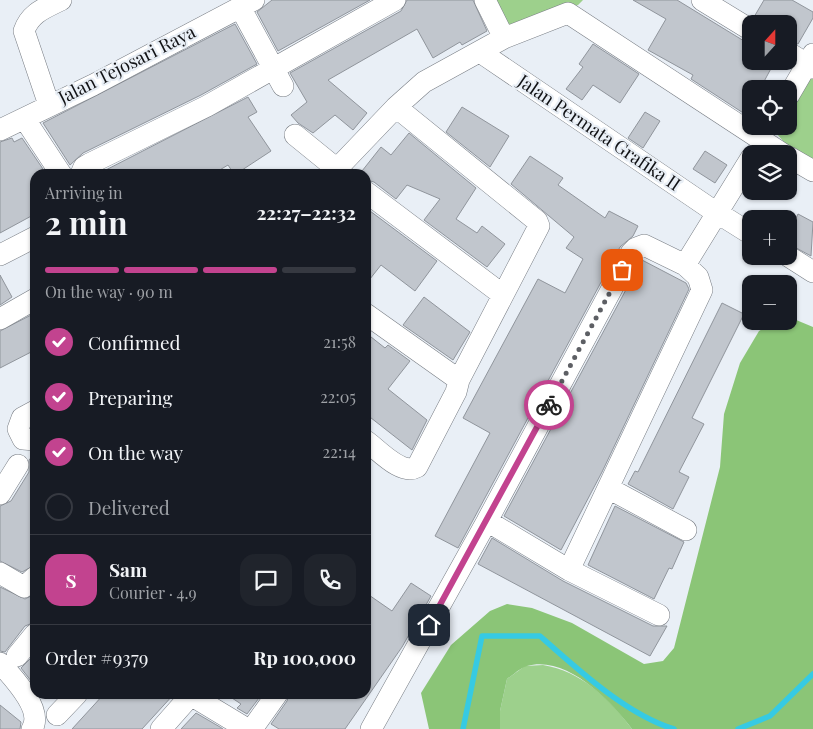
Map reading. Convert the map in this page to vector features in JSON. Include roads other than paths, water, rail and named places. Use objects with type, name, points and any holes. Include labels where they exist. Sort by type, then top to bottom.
[{"type":"street","points":[[49,105],[24,31],[27,22],[33,15],[61,0]]},
{"type":"street","points":[[83,169],[89,164],[207,106],[278,77],[395,0]]},
{"type":"street","points":[[485,0],[504,38]]},
{"type":"street","points":[[702,0],[742,24]]},
{"type":"street","points":[[247,4],[278,77]]},
{"type":"street","name":"Jalan Tejosari Raya","points":[[0,130],[93,85],[247,4]]},
{"type":"street","points":[[340,169],[396,106],[424,82],[504,38],[568,13],[759,145]]},
{"type":"street","name":"Jalan Permata Grafika II","points":[[480,52],[742,229]]},
{"type":"street","points":[[796,80],[805,60]]},
{"type":"street","points":[[371,445],[402,468],[411,470],[417,467],[539,226],[536,221],[396,106]]},
{"type":"street","points":[[28,124],[57,169]]},
{"type":"street","points":[[295,135],[334,169]]},
{"type":"street","points":[[797,162],[813,171]]},
{"type":"street","points":[[685,265],[742,174]]},
{"type":"street","points":[[371,196],[503,295]]},
{"type":"street","points":[[0,255],[30,240]]},
{"type":"street","points":[[371,729],[487,521],[631,254],[636,248],[644,245],[685,265],[698,278],[702,290],[569,570]]},
{"type":"street","points":[[797,262],[813,272]]},
{"type":"street","points":[[0,319],[30,302]]},
{"type":"street","points":[[371,318],[460,380]]},
{"type":"street","points":[[30,414],[22,418],[18,429],[23,439],[30,440]]},
{"type":"street","points":[[0,494],[18,465]]},
{"type":"street","points":[[608,488],[686,530]]},
{"type":"street","points":[[487,521],[569,570],[659,615]]},
{"type":"street","points":[[0,573],[24,587],[30,582]]},
{"type":"street","points":[[30,639],[9,659],[35,718],[32,729]]},
{"type":"street","points":[[57,715],[72,699]]},
{"type":"street","points":[[161,729],[186,699]]},
{"type":"street","points":[[198,699],[247,729]]},
{"type":"street","points":[[252,729],[273,699]]},
{"type":"waterway","points":[[463,729],[482,636],[540,636],[586,676],[620,702],[638,713],[674,729]]},
{"type":"waterway","points":[[738,729],[770,716],[813,674]]}]
